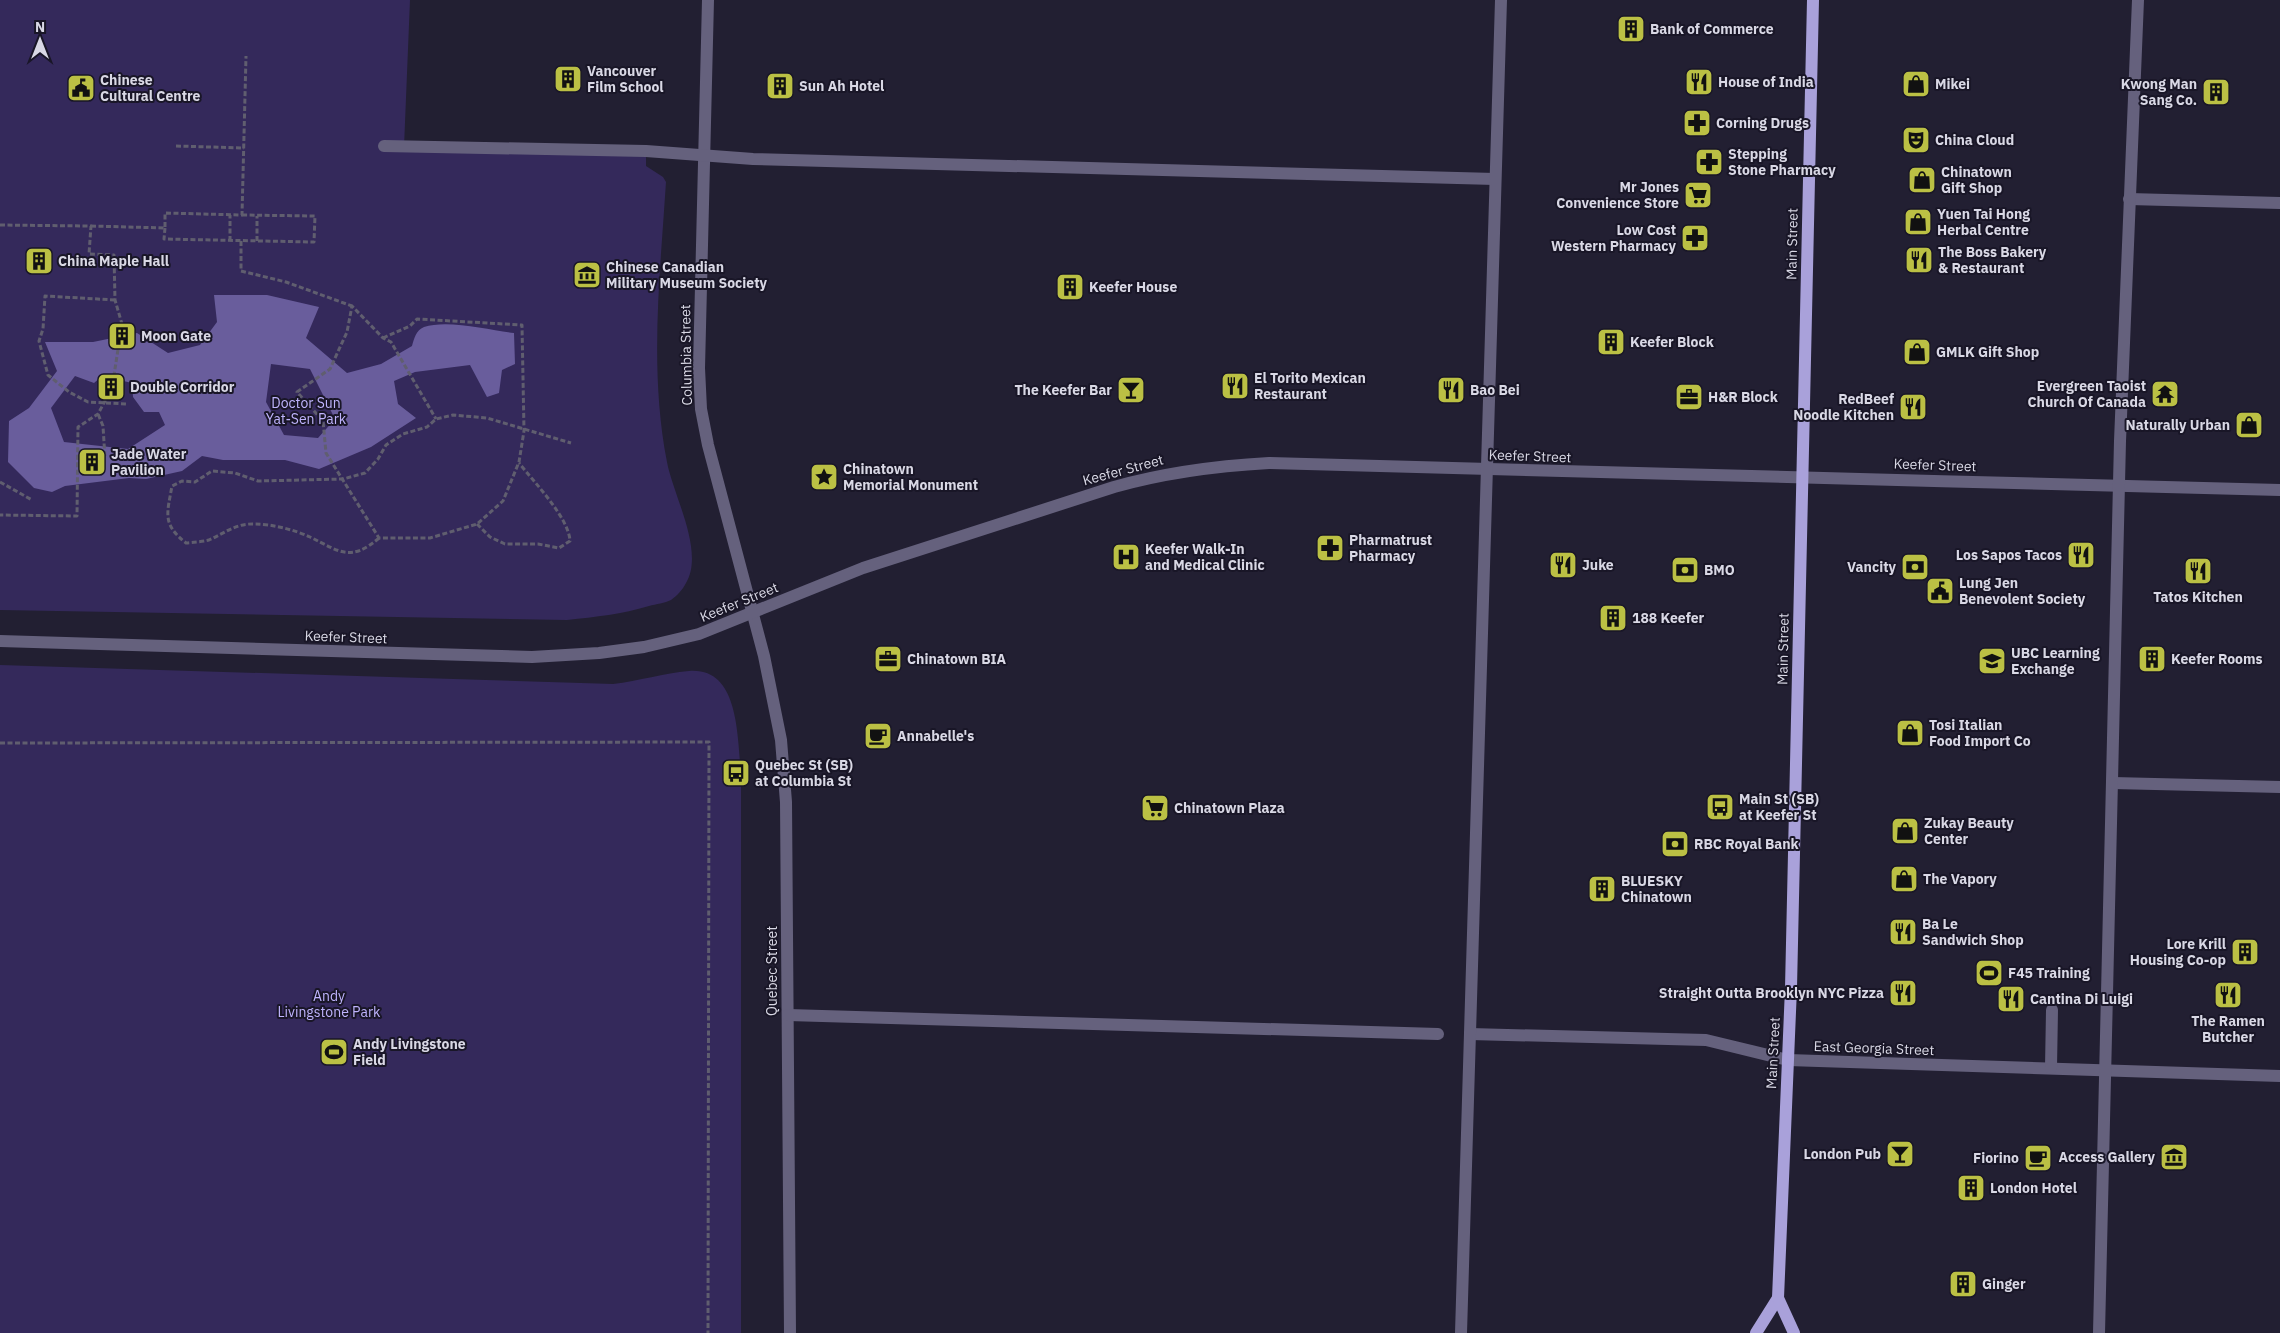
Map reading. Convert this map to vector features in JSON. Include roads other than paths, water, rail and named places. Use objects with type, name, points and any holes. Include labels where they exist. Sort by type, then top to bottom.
[{"type":"main road","name":"Main Street","points":[[1794,1333],[1778,1298],[1788,1060],[1813,0]]},
{"type":"main road","name":"Main Street","points":[[1756,1333],[1778,1298]]},
{"type":"street","name":"Columbia Street","points":[[708,0],[699,368],[701,409],[708,445],[753,613]]},
{"type":"street","points":[[1461,1333],[1501,0]]},
{"type":"street","points":[[2099,1333],[2104,1070],[2120,486],[2129,199],[2138,0]]},
{"type":"street","points":[[384,146],[646,151],[773,160],[1495,179]]},
{"type":"street","points":[[2129,199],[2280,202]]},
{"type":"street","name":"Keefer Street","points":[[0,641],[551,657],[644,647],[699,634],[863,568],[1155,475],[1205,467],[1269,463],[2280,490]]},
{"type":"street","name":"Quebec Street","points":[[753,613],[781,740],[786,802],[790,1333]]},
{"type":"street","points":[[2113,783],[2280,787]]},
{"type":"street","points":[[2051,1068],[2052,1010]]},
{"type":"street","points":[[788,1015],[1438,1034]]},
{"type":"street","name":"East Georgia Street","points":[[1470,1034],[1706,1040],[1788,1060],[2280,1076]]},
{"type":"place","name":"Bank of Commerce","points":[[1631,29]]},
{"type":"place","name":"Vancouver Film School","points":[[568,79]]},
{"type":"place","name":"House of India","points":[[1699,82]]},
{"type":"place","name":"Mikei","points":[[1916,84]]},
{"type":"place","name":"Sun Ah Hotel","points":[[780,86]]},
{"type":"place","name":"Chinese Cultural Centre","points":[[81,88]]},
{"type":"place","name":"Kwong Man Sang Co.","points":[[2216,92]]},
{"type":"place","name":"Corning Drugs","points":[[1697,123]]},
{"type":"place","name":"China Cloud","points":[[1916,140]]},
{"type":"place","name":"Stepping Stone Pharmacy","points":[[1709,162]]},
{"type":"place","name":"Chinatown Gift Shop","points":[[1922,180]]},
{"type":"place","name":"Mr Jones Convenience Store","points":[[1698,195]]},
{"type":"place","name":"Yuen Tai Hong Herbal Centre","points":[[1918,222]]},
{"type":"place","name":"Low Cost Western Pharmacy","points":[[1695,238]]},
{"type":"place","name":"The Boss Bakery & Restaurant","points":[[1919,260]]},
{"type":"place","name":"China Maple Hall","points":[[39,261]]},
{"type":"place","name":"Chinese Canadian Military Museum Society","points":[[587,275]]},
{"type":"place","name":"Keefer House","points":[[1070,287]]},
{"type":"place","name":"Moon Gate","points":[[122,336]]},
{"type":"place","name":"Keefer Block","points":[[1611,342]]},
{"type":"place","name":"GMLK Gift Shop","points":[[1917,352]]},
{"type":"place","name":"El Torito Mexican Restaurant","points":[[1235,386]]},
{"type":"place","name":"Double Corridor","points":[[111,387]]},
{"type":"place","name":"The Keefer Bar","points":[[1131,390]]},
{"type":"place","name":"Bao Bei","points":[[1451,390]]},
{"type":"place","name":"Evergreen Taoist Church Of Canada","points":[[2165,394]]},
{"type":"place","name":"H&R Block","points":[[1689,397]]},
{"type":"place","name":"RedBeef Noodle Kitchen","points":[[1913,407]]},
{"type":"place","name":"Naturally Urban","points":[[2249,425]]},
{"type":"place","name":"Jade Water Pavilion","points":[[92,462]]},
{"type":"place","name":"Chinatown Memorial Monument","points":[[824,477]]},
{"type":"place","name":"Pharmatrust Pharmacy","points":[[1330,548]]},
{"type":"place","name":"Los Sapos Tacos","points":[[2081,555]]},
{"type":"place","name":"Keefer Walk-In and Medical Clinic","points":[[1126,557]]},
{"type":"place","name":"Juke","points":[[1563,565]]},
{"type":"place","name":"Vancity","points":[[1915,567]]},
{"type":"place","name":"BMO","points":[[1685,570]]},
{"type":"place","name":"Tatos Kitchen","points":[[2198,571]]},
{"type":"place","name":"Lung Jen Benevolent Society","points":[[1940,591]]},
{"type":"place","name":"188 Keefer","points":[[1613,618]]},
{"type":"place","name":"Chinatown BIA","points":[[888,659]]},
{"type":"place","name":"Keefer Rooms","points":[[2152,659]]},
{"type":"place","name":"UBC Learning Exchange","points":[[1992,661]]},
{"type":"place","name":"Tosi Italian Food Import Co","points":[[1910,733]]},
{"type":"place","name":"Annabelle's","points":[[878,736]]},
{"type":"place","name":"Quebec St (SB) at Columbia St","points":[[736,773]]},
{"type":"place","name":"Main St (SB) at Keefer St","points":[[1720,807]]},
{"type":"place","name":"Chinatown Plaza","points":[[1155,808]]},
{"type":"place","name":"Zukay Beauty Center","points":[[1905,831]]},
{"type":"place","name":"RBC Royal Bank","points":[[1675,844]]},
{"type":"place","name":"The Vapory","points":[[1904,879]]},
{"type":"place","name":"BLUESKY Chinatown","points":[[1602,889]]},
{"type":"place","name":"Ba Le Sandwich Shop","points":[[1903,932]]},
{"type":"place","name":"Lore Krill Housing Co-op","points":[[2245,952]]},
{"type":"place","name":"F45 Training","points":[[1989,973]]},
{"type":"place","name":"Straight Outta Brooklyn NYC Pizza","points":[[1903,993]]},
{"type":"place","name":"The Ramen Butcher","points":[[2228,995]]},
{"type":"place","name":"Cantina Di Luigi","points":[[2011,999]]},
{"type":"place","name":"Andy Livingstone Field","points":[[334,1052]]},
{"type":"place","name":"London Pub","points":[[1900,1154]]},
{"type":"place","name":"Access Gallery","points":[[2174,1157]]},
{"type":"place","name":"Fiorino","points":[[2038,1158]]},
{"type":"place","name":"London Hotel","points":[[1971,1188]]},
{"type":"place","name":"Ginger","points":[[1963,1284]]},
{"type":"park label","name":"Doctor Sun Yat-Sen Park","points":[[306,412]]},
{"type":"park label","name":"Andy Livingstone Park","points":[[329,1004]]}]
